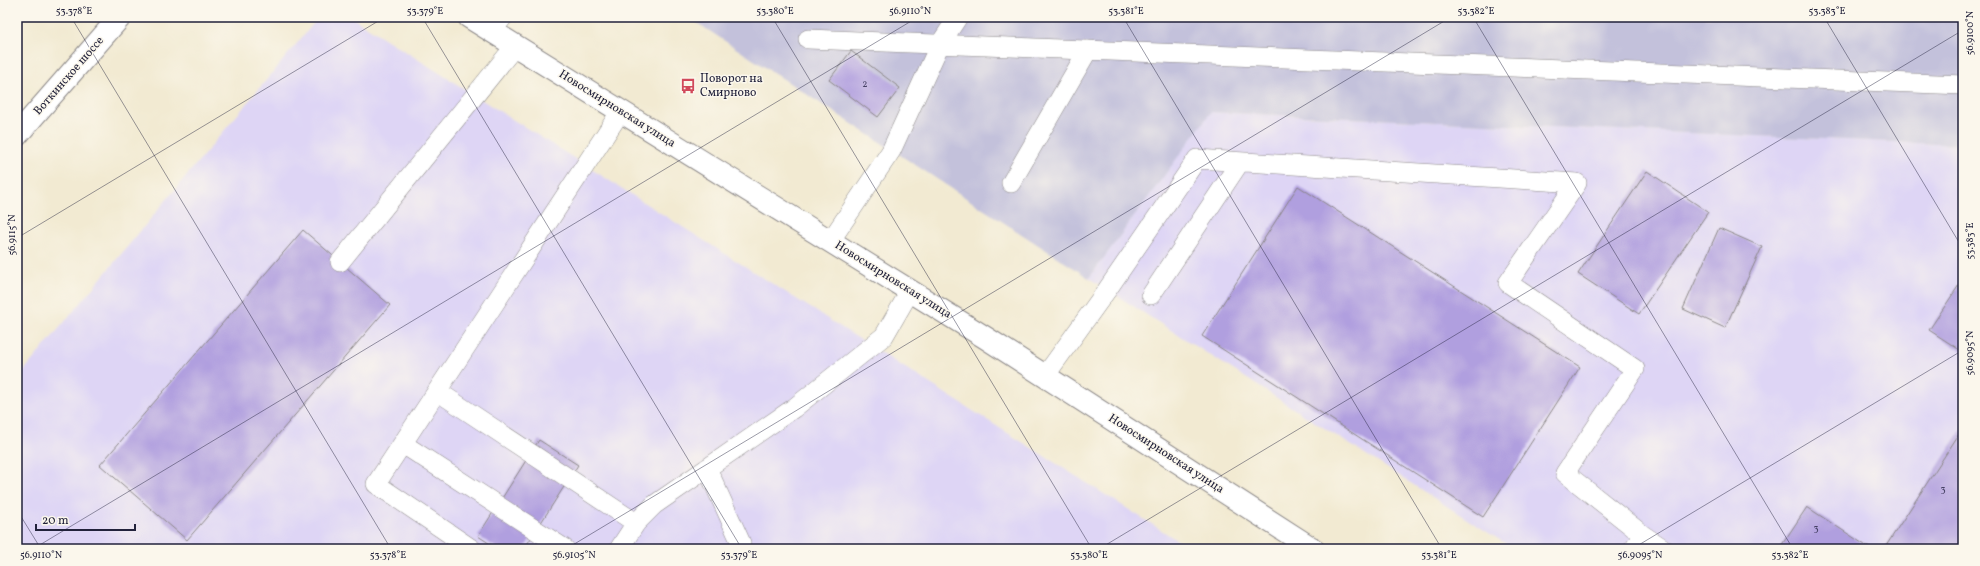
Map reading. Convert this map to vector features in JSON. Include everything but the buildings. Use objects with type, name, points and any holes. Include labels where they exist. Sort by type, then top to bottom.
[{"type":"street","name":"Воткинское шоссе","points":[[17,135],[120,17]]},
{"type":"street","name":"Новосмирновская улица","points":[[468,17],[497,24],[515,46],[831,240],[1313,549]]},
{"type":"lane","points":[[831,240],[890,151],[940,44],[958,17]]},
{"type":"lane","points":[[808,38],[1963,85]]},
{"type":"lane","points":[[340,262],[515,46]]},
{"type":"lane","points":[[1011,183],[1088,50]]},
{"type":"lane","points":[[472,549],[376,484],[621,111]]},
{"type":"lane","points":[[1045,376],[1107,290],[1197,159],[1577,183],[1508,283],[1635,369],[1565,473],[1638,542],[1664,549]]},
{"type":"lane","points":[[1151,295],[1240,162]]},
{"type":"lane","points":[[619,549],[636,523],[654,505],[794,408],[884,336],[910,291]]},
{"type":"lane","points":[[437,391],[636,523]]},
{"type":"lane","points":[[403,444],[565,549]]},
{"type":"lane","points":[[707,468],[741,543],[737,549]]},
{"type":"shaded area","points":[[319,17],[351,17],[1191,549],[17,549],[17,379]]},
{"type":"shaded area","points":[[688,17],[1963,17],[1963,145],[1211,112],[1089,278]]},
{"type":"shaded area","points":[[1210,112],[1963,145],[1963,549],[1514,549],[1089,278]]},
{"type":"place","name":"Поворот на Смирново","points":[[688,86]]}]
